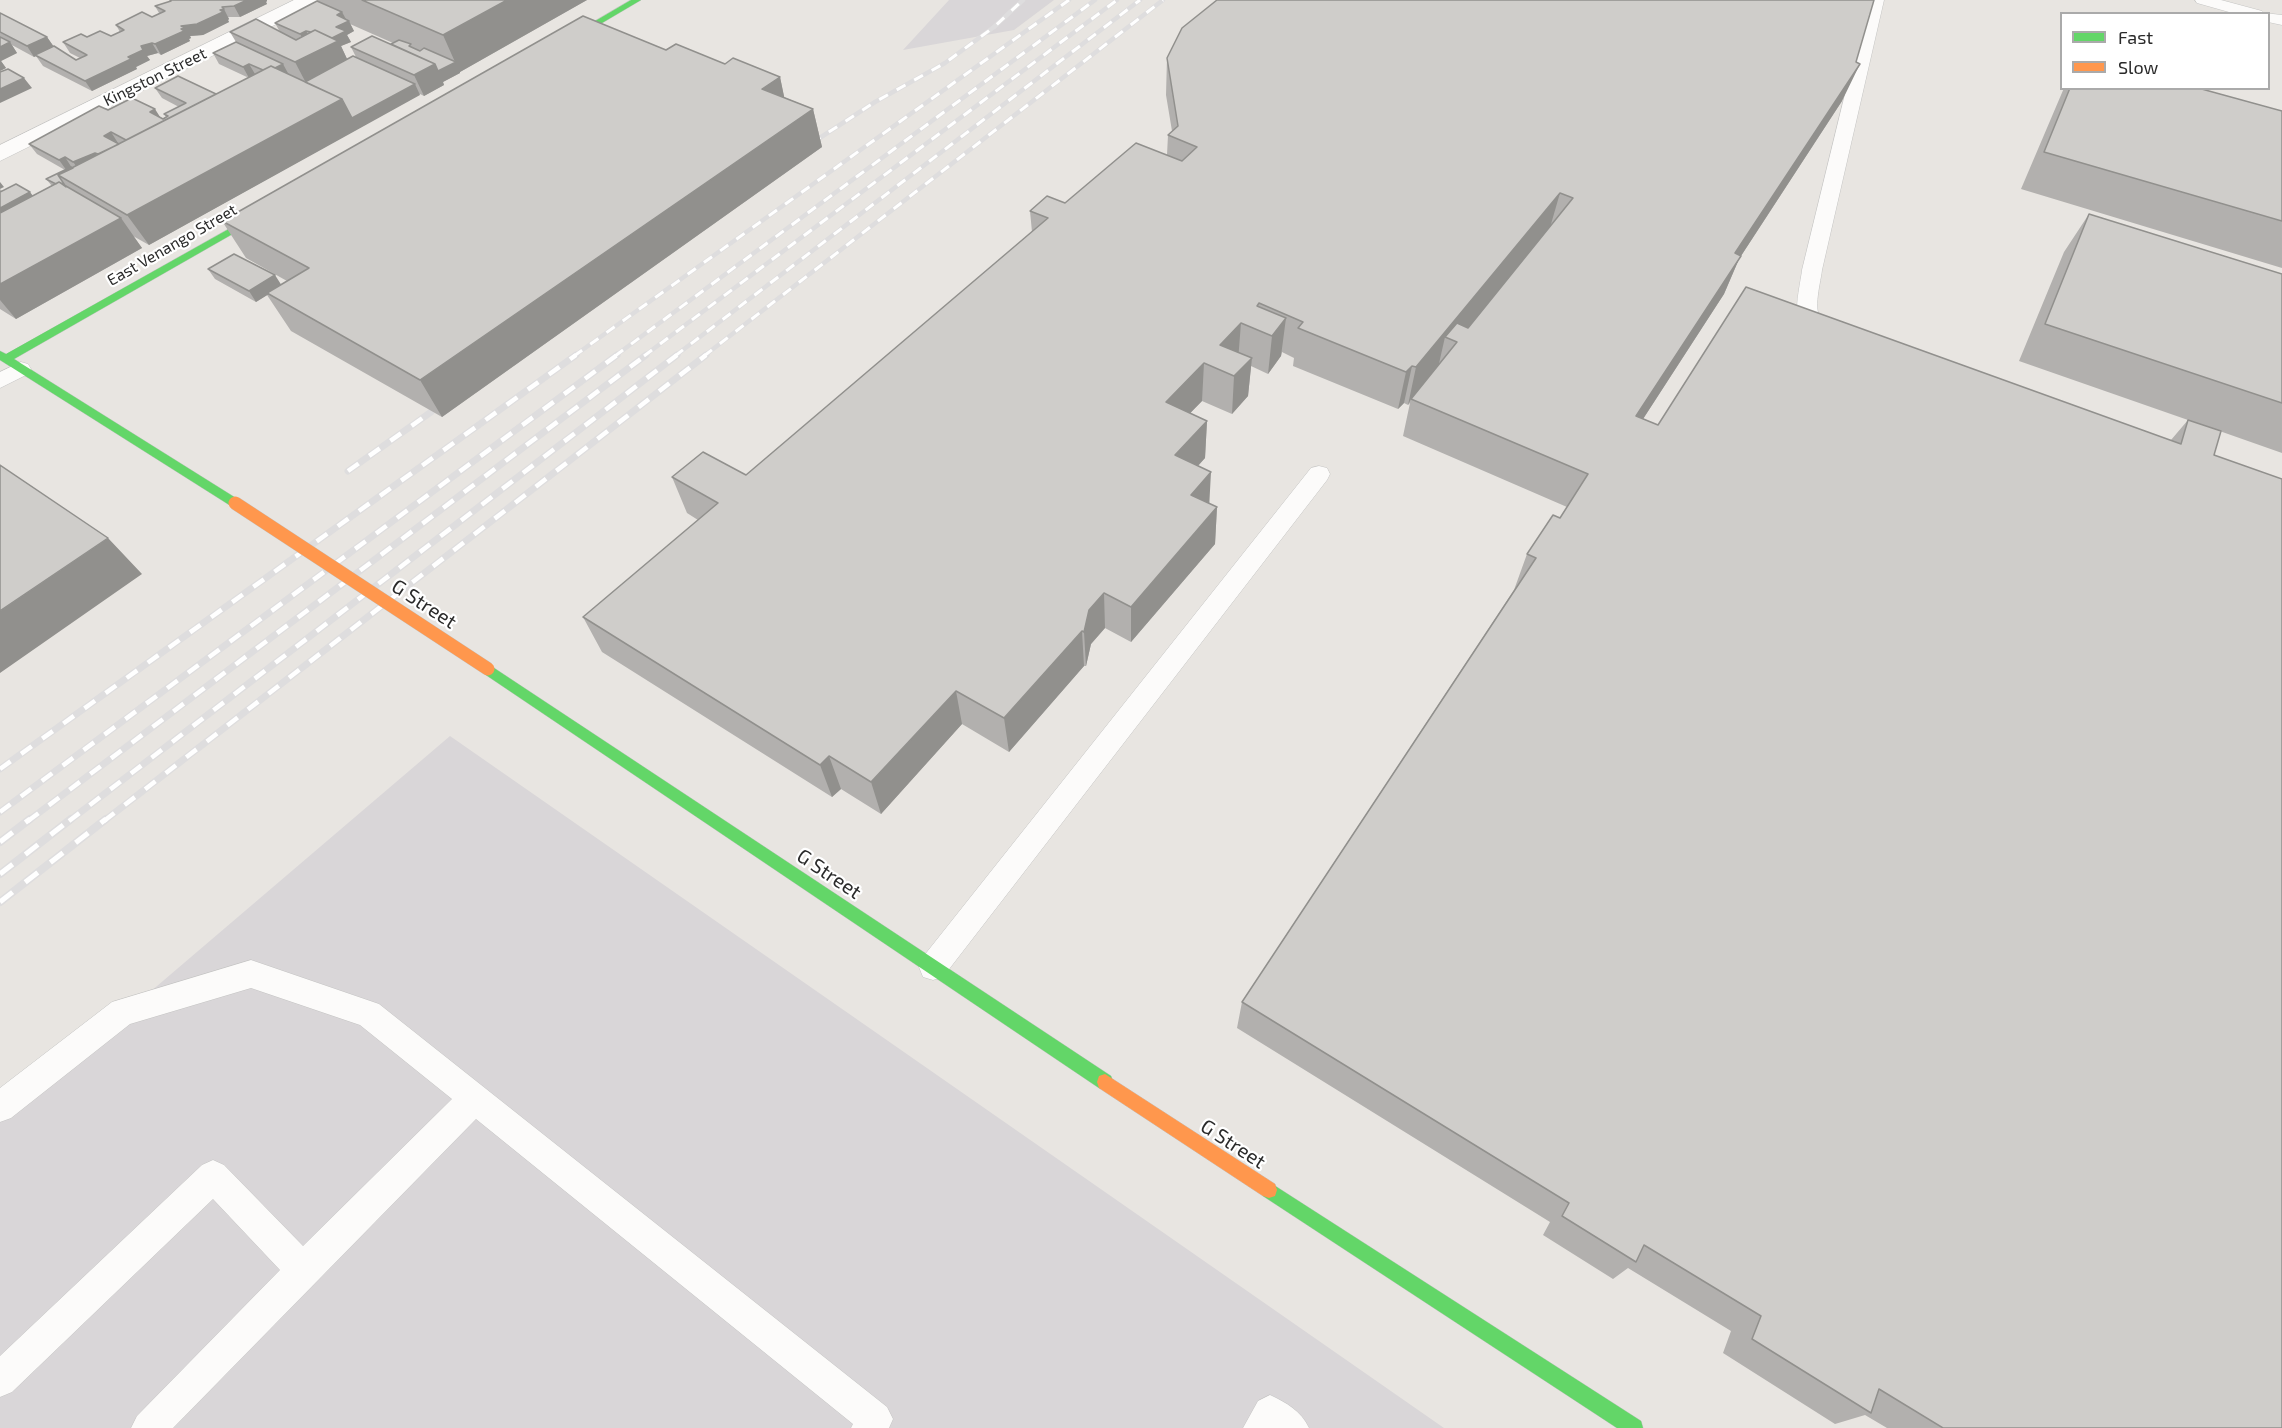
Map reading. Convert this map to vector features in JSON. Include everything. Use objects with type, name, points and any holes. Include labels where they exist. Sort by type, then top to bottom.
[{"type":"street","name":"Kingston Street","points":[[0,154],[310,0]]},
{"type":"street","points":[[544,53],[637,0]]},
{"type":"street","name":"East Venango Street","points":[[9,361],[285,200]]},
{"type":"street","name":"G Street","points":[[9,361],[235,503],[488,669],[1184,1135],[1634,1428]]},
{"type":"lane","points":[[1842,344],[1818,331],[1807,313],[1812,270],[1876,0]]},
{"type":"lane","points":[[2203,0],[2248,12]]},
{"type":"lane","points":[[0,381],[9,361]]},
{"type":"lane","points":[[933,967],[1319,474]]},
{"type":"lane","points":[[0,1107],[122,1012],[251,974],[369,1014],[877,1425]]},
{"type":"lane","points":[[150,1428],[303,1269],[475,1098]]},
{"type":"lane","points":[[0,1380],[213,1176],[303,1269]]},
{"type":"lane","points":[[1261,1428],[1270,1413],[1291,1428]]},
{"type":"shaded area","points":[[949,0],[1054,0],[1014,30],[903,50]]},
{"type":"shaded area","points":[[450,736],[1444,1428],[0,1428],[0,1120]]},
{"type":"building","points":[[170,0],[247,0],[234,6],[222,7],[224,9],[220,10],[223,12],[197,24],[181,26],[185,28],[181,29],[184,31],[155,44],[141,46],[143,50],[128,57],[131,59],[85,81],[35,55],[54,46],[76,60],[87,55],[63,42],[81,34],[87,37],[100,31],[111,36],[124,30],[116,25],[142,12],[152,17],[165,11],[155,6]]},
{"type":"building","points":[[362,0],[507,0],[443,35]]},
{"type":"building","points":[[1217,0],[1874,0],[1856,62],[1860,64],[1735,253],[1741,256],[1636,416],[1658,425],[1746,287],[2181,444],[2188,420],[2221,431],[2214,455],[2282,479],[2282,1428],[1943,1428],[1879,1389],[1871,1413],[1752,1339],[1761,1316],[1644,1245],[1636,1262],[1562,1216],[1569,1203],[1242,1002],[1536,558],[1527,554],[1553,515],[1560,518],[1588,474],[1411,399],[1457,342],[1445,337],[1457,323],[1468,328],[1573,198],[1560,193],[1416,367],[1412,366],[1406,372],[1298,328],[1303,322],[1259,303],[1257,306],[1286,318],[1272,336],[1241,323],[1220,345],[1252,358],[1234,376],[1204,363],[1166,402],[1207,421],[1175,455],[1211,472],[1191,495],[1217,507],[1131,607],[1104,593],[1089,610],[1084,632],[1082,631],[1004,718],[956,691],[871,782],[829,756],[820,765],[583,617],[718,503],[672,477],[703,452],[746,475],[1048,218],[1030,211],[1047,196],[1065,203],[1136,143],[1182,161],[1197,147],[1168,135],[1178,126],[1167,58],[1182,28]]},
{"type":"building","points":[[317,1],[342,12],[337,15],[349,21],[336,27],[346,31],[332,38],[315,30],[300,34],[275,23]]},
{"type":"building","points":[[0,13],[47,37],[27,46],[0,32]]},
{"type":"building","points":[[583,16],[666,50],[676,44],[725,64],[733,58],[780,77],[762,89],[813,109],[420,380],[267,293],[309,268],[222,221]]},
{"type":"building","points":[[256,19],[296,40],[315,30],[338,41],[295,62],[230,32]]},
{"type":"building","points":[[372,36],[435,64],[414,75],[351,47]]},
{"type":"building","points":[[0,37],[10,42],[0,47]]},
{"type":"building","points":[[399,40],[411,44],[409,46],[420,51],[424,48],[456,62],[438,71],[435,64],[391,44]]},
{"type":"building","points":[[236,42],[283,64],[263,70],[249,64],[243,67],[213,53]]},
{"type":"building","points":[[353,56],[415,84],[352,118],[342,99],[305,82]]},
{"type":"building","points":[[271,66],[342,99],[127,215],[58,175]]},
{"type":"building","points":[[8,69],[24,78],[0,89],[0,72]]},
{"type":"building","points":[[178,76],[216,94],[126,140],[111,132],[104,136],[119,144],[73,162],[65,157],[59,160],[29,144],[99,106],[108,110],[132,98],[155,109],[150,112],[163,119],[168,116],[164,114],[186,103],[155,88]]},
{"type":"building","points":[[2069,90],[2205,90],[2282,111],[2282,221],[2044,152]]},
{"type":"building","points":[[73,168],[58,175],[66,187],[59,182],[56,184],[46,179]]},
{"type":"building","points":[[59,182],[121,218],[0,284],[0,213]]},
{"type":"building","points":[[16,184],[30,192],[0,208],[0,192]]},
{"type":"building","points":[[2089,214],[2282,274],[2282,403],[2045,324]]},
{"type":"building","points":[[234,254],[275,275],[249,291],[208,269]]},
{"type":"building","points":[[0,465],[108,538],[0,611]]},
{"type":"railway","points":[[812,143],[875,102],[945,63],[994,27],[1023,0]]},
{"type":"railway","points":[[574,356],[1069,0]]},
{"type":"railway","points":[[615,356],[1095,0]]},
{"type":"railway","points":[[644,356],[1117,0]]},
{"type":"railway","points":[[675,356],[1140,0]]},
{"type":"railway","points":[[704,356],[1163,0]]},
{"type":"railway","points":[[0,769],[576,355]]},
{"type":"railway","points":[[0,812],[617,355]]},
{"type":"railway","points":[[28,821],[646,355]]},
{"type":"railway","points":[[69,821],[677,355]]},
{"type":"railway","points":[[104,821],[706,355]]},
{"type":"railway","points":[[348,471],[431,412]]},
{"type":"railway","points":[[0,842],[30,819]]},
{"type":"railway","points":[[0,874],[71,819]]},
{"type":"railway","points":[[0,902],[106,819]]},
{"type":"traffic: fast","points":[[560,44],[637,0]]},
{"type":"traffic: fast","points":[[6,359],[268,210]]},
{"type":"traffic: fast","points":[[0,355],[235,503]]},
{"type":"traffic: fast","points":[[488,669],[1105,1082]]},
{"type":"traffic: fast","points":[[1269,1190],[1634,1428]]},
{"type":"traffic: slow","points":[[235,503],[488,669]]},
{"type":"traffic: slow","points":[[1105,1082],[1269,1190]]}]
